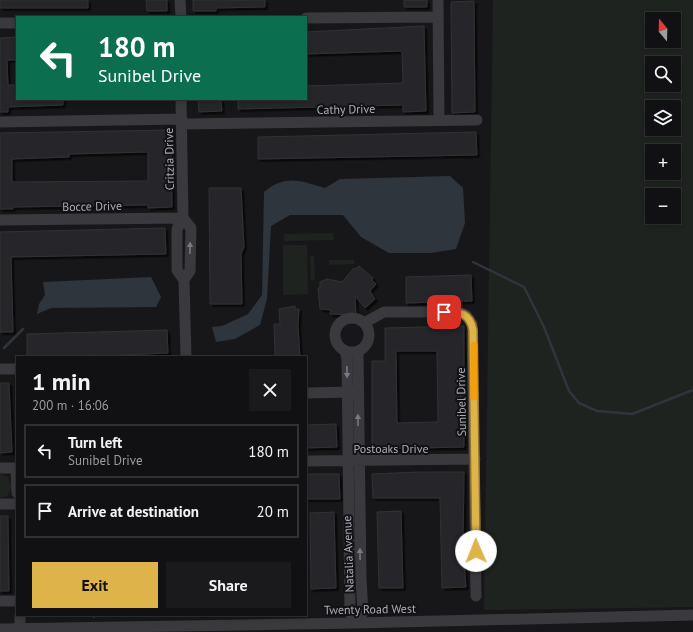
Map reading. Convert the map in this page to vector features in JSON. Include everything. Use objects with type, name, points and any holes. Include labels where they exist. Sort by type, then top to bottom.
[{"type":"street","points":[[180,0],[181,16]]},
{"type":"street","points":[[438,0],[439,120]]},
{"type":"street","points":[[307,18],[438,16]]},
{"type":"street","points":[[0,23],[16,23]]},
{"type":"street","name":"Critzia Drive","points":[[181,100],[184,218],[177,228],[177,242],[178,270],[184,280],[186,356]]},
{"type":"street","name":"Cathy Drive","points":[[0,122],[477,120]]},
{"type":"street","name":"Bocce Drive","points":[[0,220],[184,218]]},
{"type":"street","name":"Sunibel Drive","points":[[364,323],[384,312],[459,312],[466,315],[472,324],[476,596]]},
{"type":"street","points":[[348,318],[359,320],[364,323],[369,333],[367,344],[358,351],[345,351],[337,344],[334,333],[339,324],[348,318]]},
{"type":"street","name":"Natalia Avenue","points":[[345,351],[353,392]]},
{"type":"street","name":"Natalia Avenue","points":[[356,623],[364,612],[354,461],[353,392],[358,351]]},
{"type":"street","points":[[0,369],[16,369]]},
{"type":"street","points":[[307,393],[353,392]]},
{"type":"street","name":"Postoaks Drive","points":[[307,461],[475,460]]},
{"type":"street","points":[[0,468],[16,468]]},
{"type":"street","points":[[0,504],[16,504]]},
{"type":"street","points":[[0,601],[16,601]]},
{"type":"street","name":"Twenty Road West","points":[[0,629],[693,615]]},
{"type":"street","points":[[20,616],[20,628]]},
{"type":"shaded area","points":[[493,0],[693,0],[693,607],[484,610]]},
{"type":"shaded area","points":[[450,176],[463,188],[465,223],[456,249],[431,253],[389,253],[361,237],[343,215],[290,215],[271,226],[267,299],[260,325],[235,339],[216,342],[212,327],[222,326],[248,314],[262,295],[264,192],[272,186],[286,181],[301,181],[325,188],[340,179]]},
{"type":"shaded area","points":[[333,233],[334,240],[284,241],[284,234]]},
{"type":"shaded area","points":[[283,245],[307,245],[308,294],[283,295]]},
{"type":"shaded area","points":[[310,256],[314,256],[315,280],[311,280]]},
{"type":"shaded area","points":[[329,260],[354,260],[354,264],[329,265]]},
{"type":"shaded area","points":[[151,277],[161,297],[156,307],[51,308],[37,314],[39,304],[45,295],[43,282]]},
{"type":"shaded area","points":[[0,474],[8,477],[12,487],[7,496],[0,498]]},
{"type":"building","points":[[0,0],[88,0],[88,8],[0,8]]},
{"type":"building","points":[[146,0],[167,0],[167,11],[147,11]]},
{"type":"building","points":[[193,0],[265,0],[265,7],[216,8],[216,11],[193,11]]},
{"type":"building","points":[[404,0],[427,0],[427,7],[404,7]]},
{"type":"building","points":[[474,1],[475,112],[452,113],[451,2]]},
{"type":"building","points":[[424,26],[426,111],[403,112],[403,105],[238,109],[238,100],[307,100],[307,86],[403,83],[402,51],[307,54],[307,32]]},
{"type":"building","points":[[16,37],[16,60],[7,60],[8,85],[16,85],[16,100],[63,100],[63,105],[8,107],[8,112],[0,112],[0,38]]},
{"type":"building","points":[[198,100],[221,100],[222,111],[199,112]]},
{"type":"building","points":[[171,130],[172,207],[148,208],[148,205],[13,207],[13,209],[0,209],[0,133]],"holes":[[[148,152],[148,181],[12,182],[12,159],[69,157],[69,154]]]},
{"type":"building","points":[[476,132],[477,155],[258,159],[258,137]]},
{"type":"building","points":[[209,188],[241,188],[244,247],[241,254],[242,304],[210,304]]},
{"type":"building","points":[[165,228],[166,254],[11,257],[13,332],[0,332],[0,232]]},
{"type":"building","points":[[359,266],[373,278],[372,280],[376,284],[370,291],[375,299],[365,308],[355,296],[356,315],[330,314],[331,310],[320,309],[318,288],[320,288],[320,282],[327,279],[342,282],[354,268],[356,269]]},
{"type":"building","points":[[471,275],[472,301],[406,303],[406,277]]},
{"type":"building","points":[[295,306],[295,309],[299,309],[298,326],[300,356],[275,356],[274,324],[280,324],[279,309]]},
{"type":"building","points":[[464,326],[464,447],[372,449],[372,361],[385,361],[385,328]],"holes":[[[396,351],[437,351],[438,422],[397,423]]]},
{"type":"building","points":[[167,330],[168,353],[100,356],[27,356],[27,334]]},
{"type":"building","points":[[0,383],[9,383],[12,452],[0,453]]},
{"type":"building","points":[[336,424],[337,447],[307,448],[307,425]]},
{"type":"building","points":[[464,472],[463,550],[466,587],[442,588],[440,498],[373,498],[372,474]]},
{"type":"building","points":[[307,474],[339,474],[340,499],[307,499]]},
{"type":"building","points":[[401,511],[403,588],[379,588],[377,512]]},
{"type":"building","points":[[334,512],[336,588],[311,589],[310,513]]},
{"type":"building","points":[[0,516],[8,516],[9,591],[0,591]]},
{"type":"waterway","points":[[473,262],[524,287],[544,327],[569,391],[579,403],[597,411],[632,414],[693,390]]},
{"type":"waterway","points":[[4,348],[23,329]]},
{"type":"slow traffic","points":[[474,345],[474,397]]},
{"type":"route","points":[[444,312],[459,312],[466,315],[470,319],[473,330],[476,551]]}]
